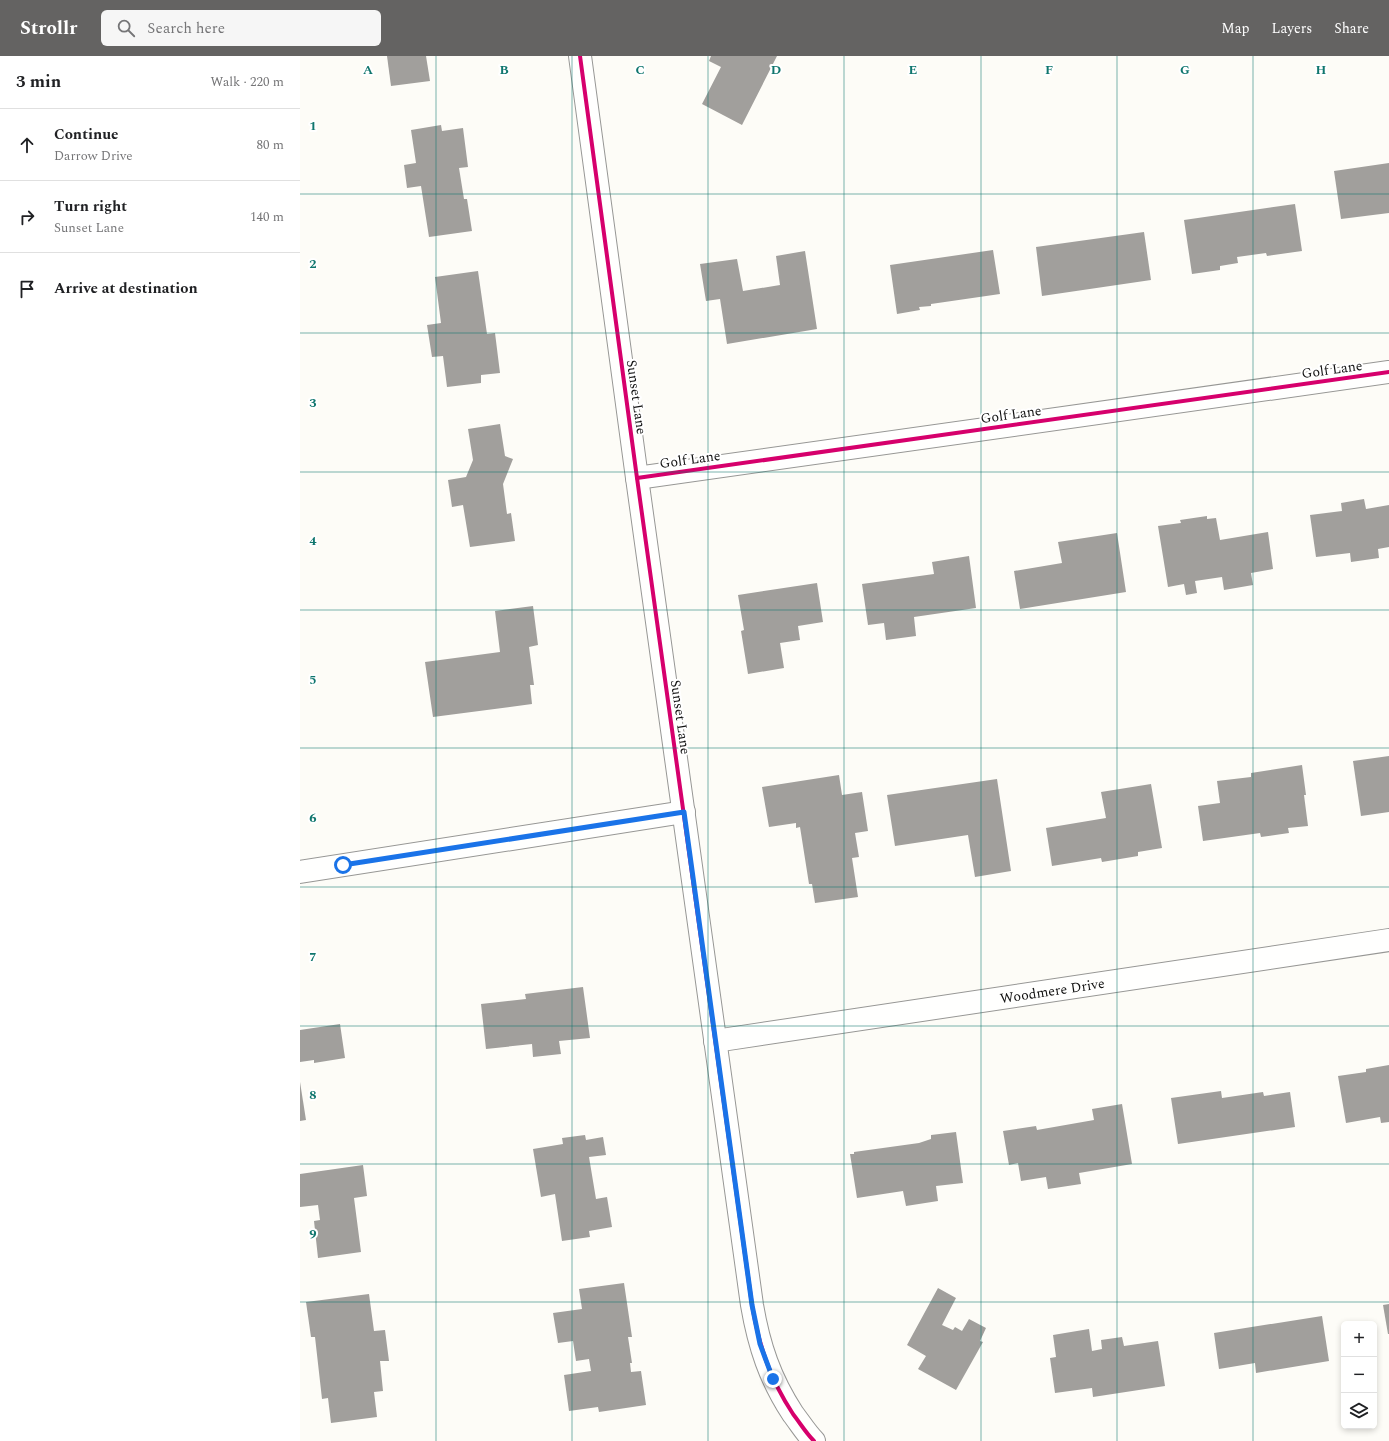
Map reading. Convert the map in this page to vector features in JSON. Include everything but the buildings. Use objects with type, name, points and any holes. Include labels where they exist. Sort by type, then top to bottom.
[{"type":"street","name":"Sunset Lane","points":[[580,56],[752,1305],[760,1344],[773,1379],[785,1401],[814,1441]]},
{"type":"street","points":[[583,79],[588,56]]},
{"type":"street","name":"Golf Lane","points":[[637,478],[1389,372]]},
{"type":"street","points":[[300,872],[684,812]]},
{"type":"street","name":"Woodmere Drive","points":[[715,1041],[1389,940]]},
{"type":"cycle path","points":[[580,56],[752,1305],[766,1362],[785,1401],[814,1441]]},
{"type":"cycle path","points":[[637,478],[1389,372]]},
{"type":"route","points":[[343,865],[684,812],[752,1305],[760,1344],[773,1379]]}]
